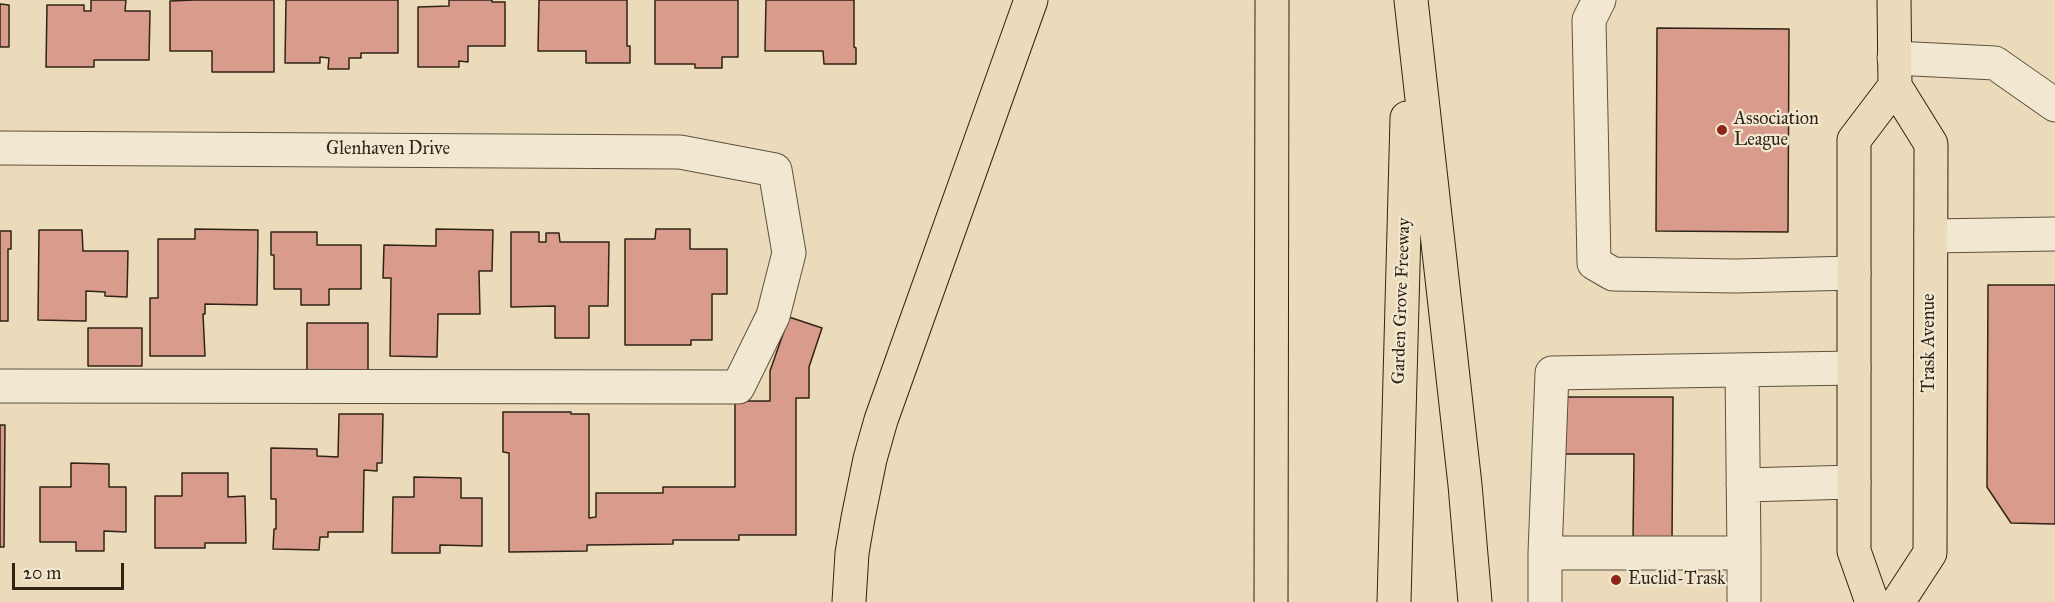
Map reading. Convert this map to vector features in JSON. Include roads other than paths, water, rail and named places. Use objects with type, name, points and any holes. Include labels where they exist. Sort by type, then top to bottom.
[{"type":"main road","points":[[849,602],[852,553],[858,518],[881,420],[1031,0]]},
{"type":"main road","points":[[1271,602],[1272,0]]},
{"type":"main road","points":[[1411,0],[1465,485],[1475,602]]},
{"type":"main road","name":"Garden Grove Freeway","points":[[1394,602],[1411,0]]},
{"type":"main road","points":[[1872,602],[1854,551],[1854,140],[1894,72],[1894,0]]},
{"type":"main road","name":"Trask Avenue","points":[[1894,72],[1931,144],[1930,553],[1898,602]]},
{"type":"street","points":[[1599,0],[1589,20],[1594,262],[1613,274],[1737,276],[1854,273]]},
{"type":"street","points":[[1894,72],[1995,63],[2055,105]]},
{"type":"street","name":"Glenhaven Drive","points":[[0,148],[680,152],[775,170],[789,253],[773,316],[738,387],[0,386]]},
{"type":"street","points":[[1931,236],[2055,234]]},
{"type":"street","points":[[1545,602],[1552,373],[1854,368]]},
{"type":"street","points":[[1742,370],[1744,602]]},
{"type":"street","points":[[1743,485],[1854,482]]},
{"type":"street","points":[[1545,553],[1743,553]]},
{"type":"place","name":"Association League","points":[[1722,130]]},
{"type":"place","name":"Euclid-Trask","points":[[1616,580]]}]
